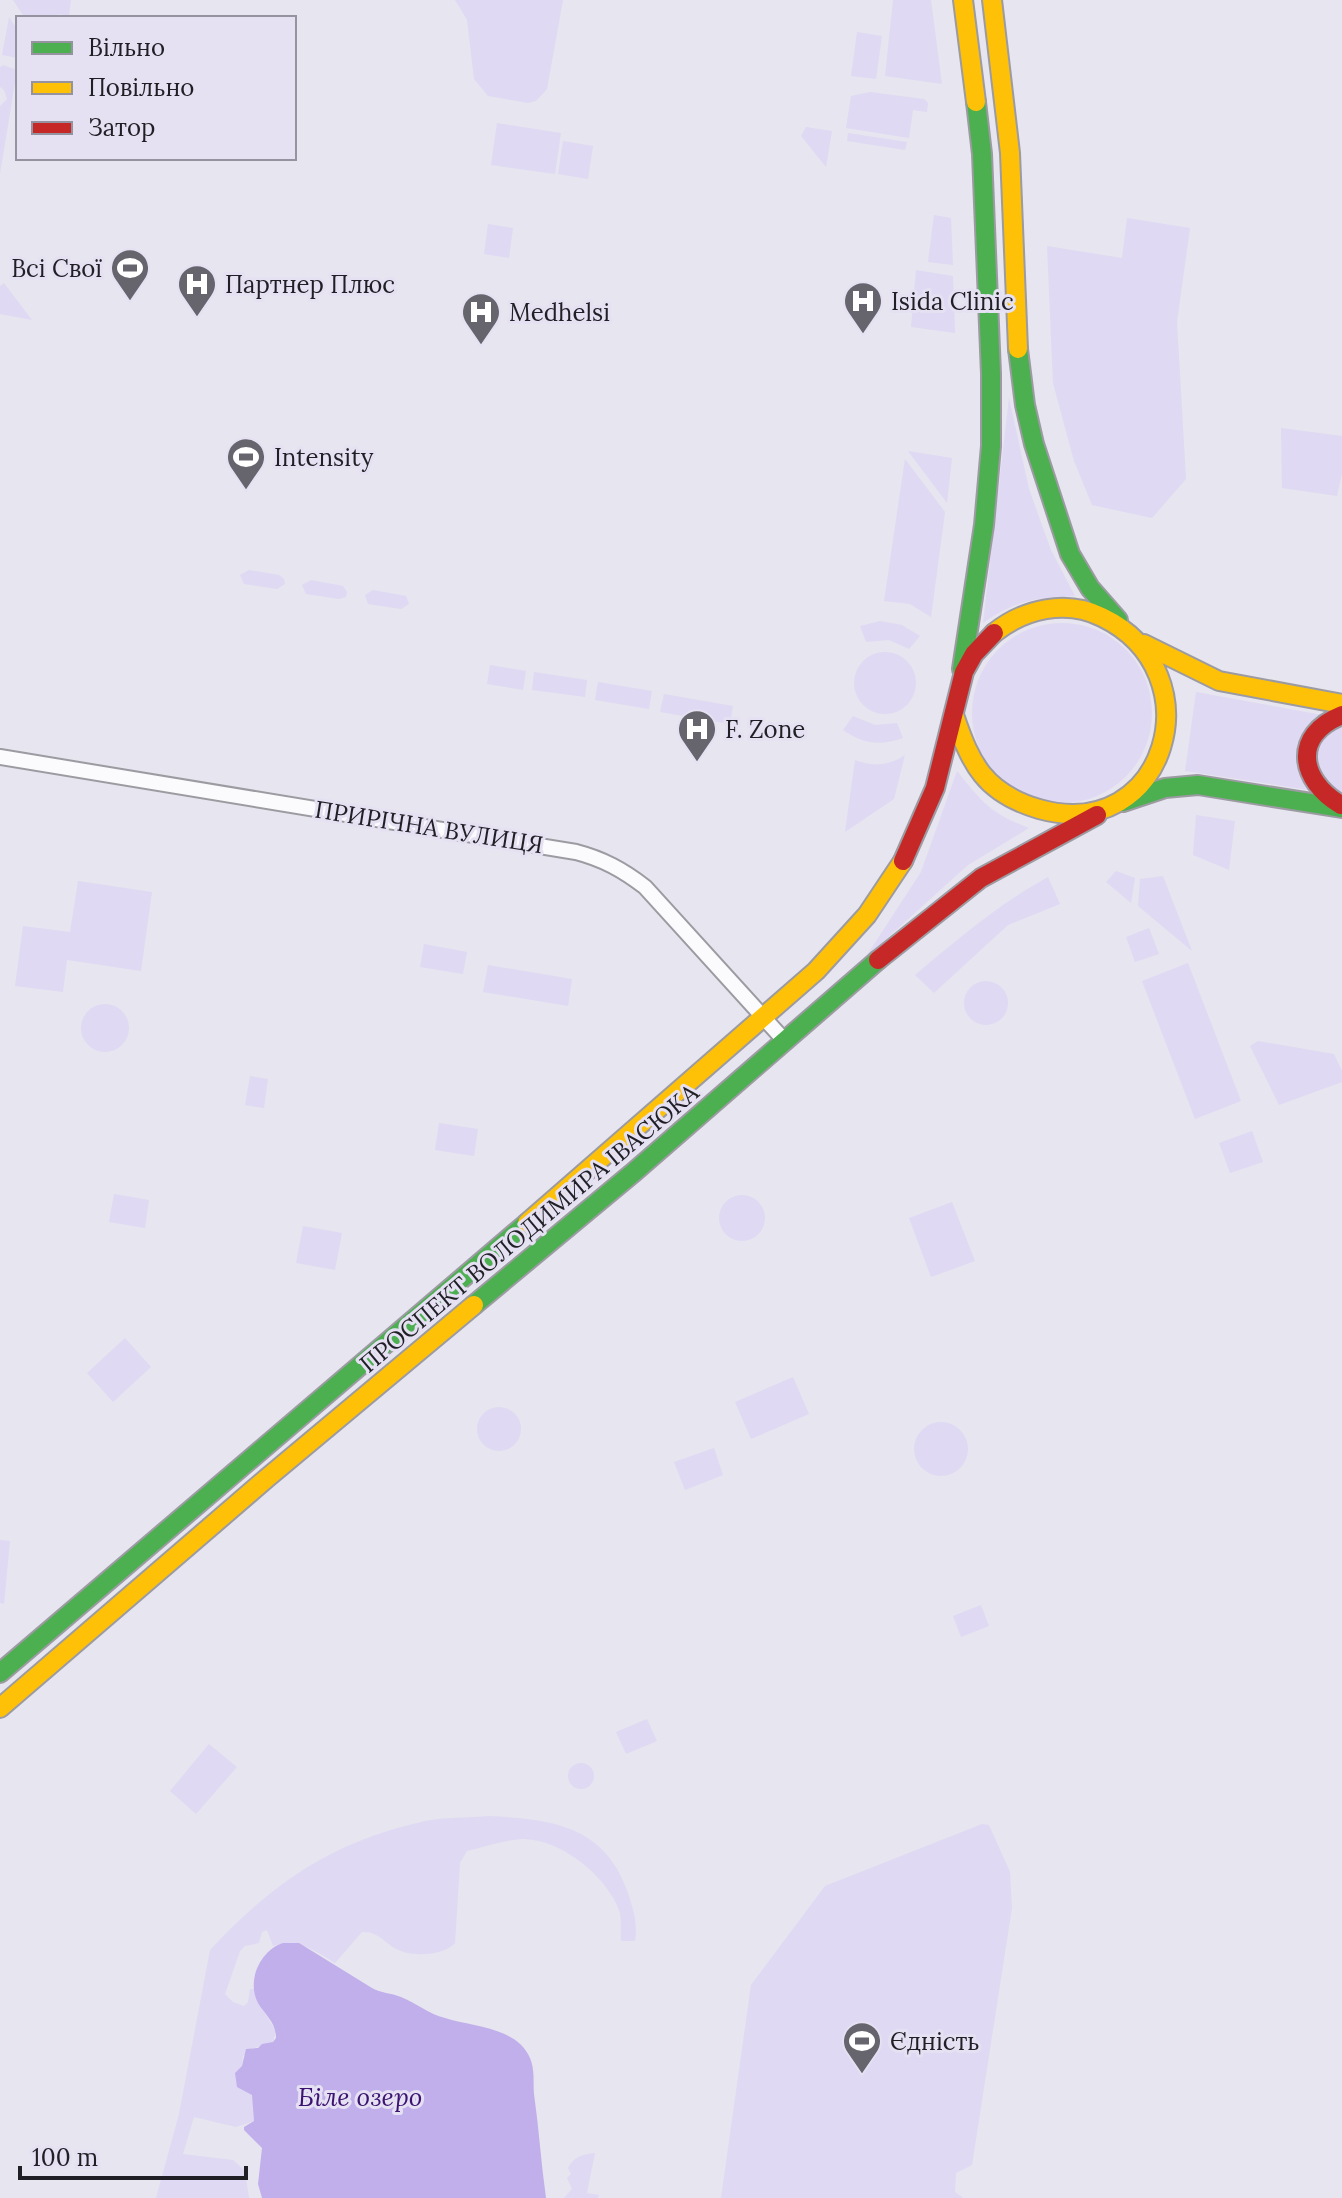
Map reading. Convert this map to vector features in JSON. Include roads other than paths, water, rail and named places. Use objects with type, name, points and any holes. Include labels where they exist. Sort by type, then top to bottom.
[{"type":"main road","points":[[963,0],[982,154],[991,374],[991,446],[984,525],[954,715],[967,754],[985,780],[1011,800],[1041,811],[1072,814],[1114,807],[1165,788],[1198,785],[1342,807]]},
{"type":"main road","points":[[992,0],[1010,153],[1019,367],[1034,444],[1070,554],[1090,588],[1141,642],[1157,667],[1164,691],[1167,719],[1161,747],[1145,778],[1114,807]]},
{"type":"main road","points":[[961,679],[989,635],[1016,617],[1046,608],[1073,608],[1101,616],[1126,628]]},
{"type":"main road","points":[[1141,642],[1219,681],[1342,704]]},
{"type":"main road","name":"ПРОСПЕКТ ВОЛОДИМИРА ІВАСЮКА","points":[[0,1673],[575,1182],[842,946],[883,894],[905,859],[930,805],[954,715]]},
{"type":"main road","points":[[1342,715],[1314,732],[1307,759],[1309,770],[1320,790],[1342,807]]},
{"type":"main road","name":"ПРОСПЕКТ ВОЛОДИМИРА ІВАСЮКА","points":[[0,1708],[267,1478],[634,1172],[886,953],[981,878],[1114,807]]},
{"type":"street","name":"ПРИРІЧНА ВУЛИЦЯ","points":[[0,757],[598,858],[624,871],[645,887],[784,1040]]},
{"type":"water","name":"Біле озеро","points":[[283,1943],[299,1943],[375,1990],[401,1997],[439,2016],[505,2034],[524,2048],[533,2067],[546,2198],[262,2198],[258,2184],[262,2148],[244,2130],[254,2121],[252,2095],[237,2087],[235,2073],[242,2066],[246,2049],[258,2048],[276,2038],[272,2023],[258,2003],[254,1985],[262,1959]]},
{"type":"place","name":"Всі Свої","points":[[130,302]]},
{"type":"place","name":"Партнер Плюс","points":[[197,318]]},
{"type":"place","name":"Isida Clinic","points":[[863,335]]},
{"type":"place","name":"Medhelsi","points":[[481,346]]},
{"type":"place","name":"Intensity","points":[[246,491]]},
{"type":"place","name":"F. Zone","points":[[697,763]]},
{"type":"place","name":"Єдність","points":[[862,2075]]}]
